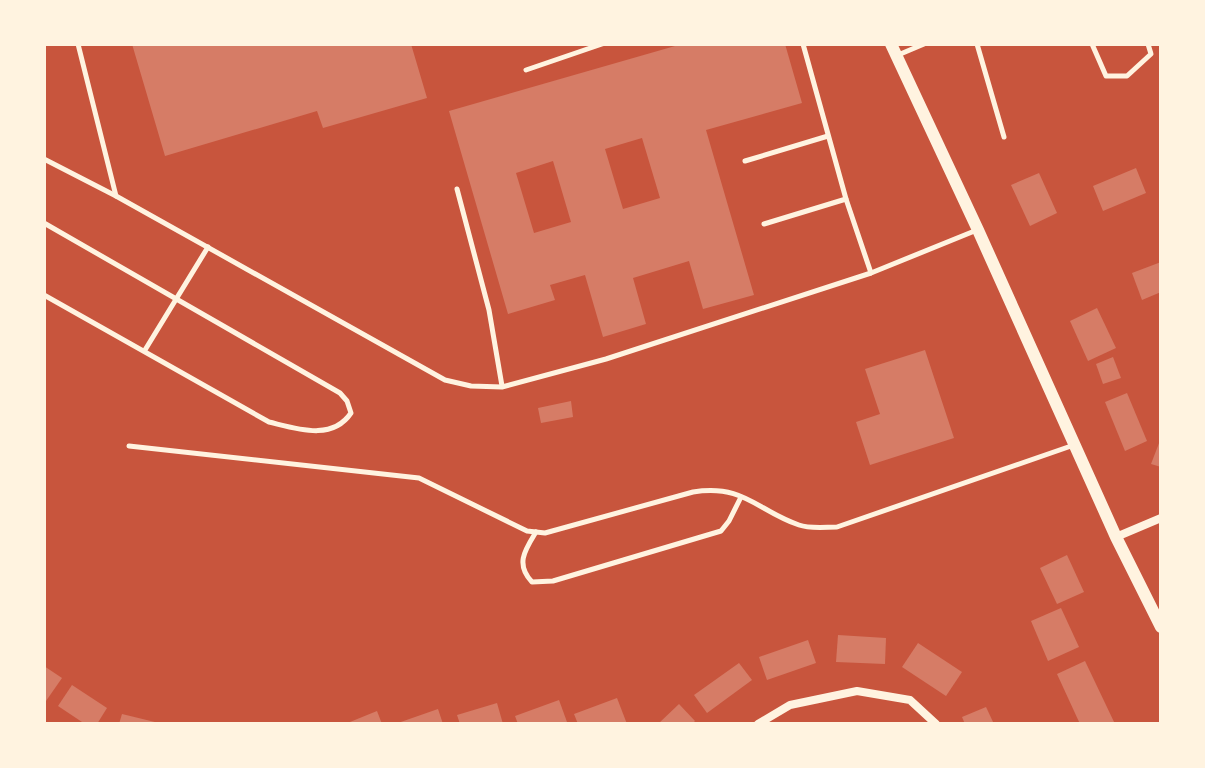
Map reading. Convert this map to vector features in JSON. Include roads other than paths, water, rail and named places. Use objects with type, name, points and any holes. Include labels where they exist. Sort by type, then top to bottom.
[{"type":"street","points":[[894,50],[1116,537],[1161,627]]},
{"type":"street","points":[[1116,537],[1161,518]]},
{"type":"street","points":[[758,724],[790,705],[857,691],[910,700],[936,724]]},
{"type":"lane","points":[[78,44],[116,196]]},
{"type":"lane","points":[[526,70],[602,44]]},
{"type":"lane","points":[[803,44],[846,199],[871,273]]},
{"type":"lane","points":[[894,50],[924,44]]},
{"type":"lane","points":[[977,44],[1004,137]]},
{"type":"lane","points":[[1092,44],[1106,76],[1127,76],[1151,54],[1148,44]]},
{"type":"lane","points":[[745,161],[829,136]]},
{"type":"lane","points":[[44,159],[445,380],[471,386],[502,387],[606,359],[871,273],[978,230]]},
{"type":"lane","points":[[457,189],[489,310],[502,387]]},
{"type":"lane","points":[[764,224],[846,199]]},
{"type":"lane","points":[[44,223],[340,393],[351,413],[345,422],[333,430],[307,431],[269,422],[44,295]]},
{"type":"lane","points":[[145,350],[208,247]]},
{"type":"lane","points":[[129,446],[419,478],[536,532],[545,533],[693,492],[715,489],[730,491],[802,527],[837,527],[1075,444]]},
{"type":"lane","points":[[536,532],[522,554],[524,574],[532,582],[553,581],[721,531],[741,497]]}]
